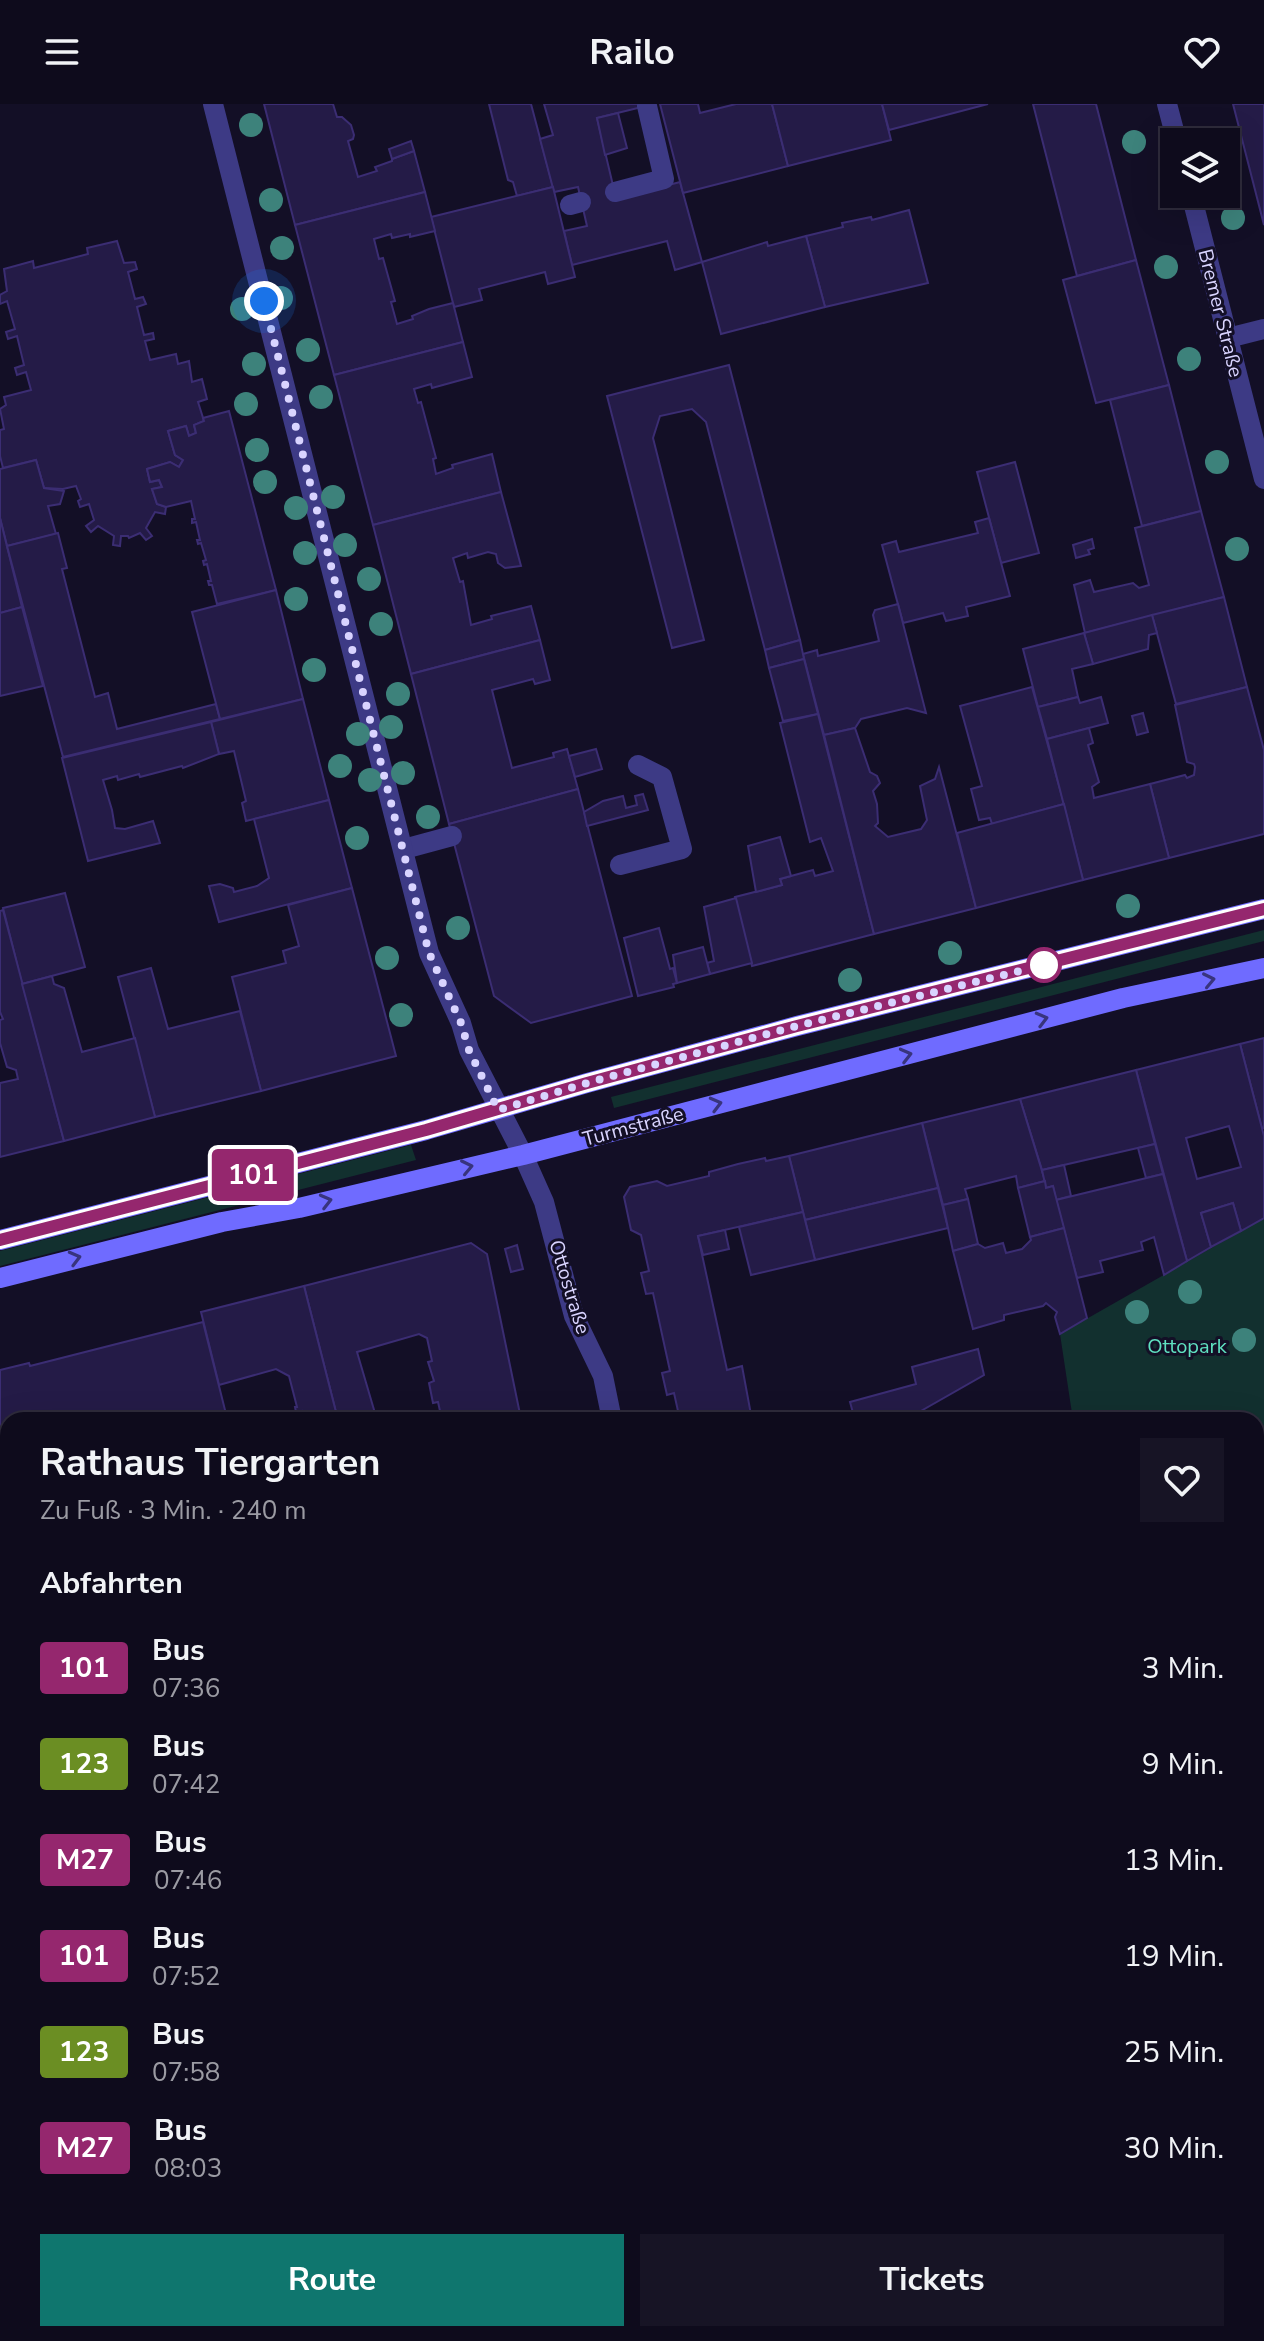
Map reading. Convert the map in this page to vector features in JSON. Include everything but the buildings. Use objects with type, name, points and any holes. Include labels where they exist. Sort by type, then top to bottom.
[{"type":"main road","points":[[0,1240],[498,1110],[797,1026],[1264,909]]},
{"type":"main road","name":"Turmstraße","points":[[0,1278],[222,1222],[299,1208],[523,1155],[1123,998],[1264,968]]},
{"type":"street","name":"Ottostraße","points":[[213,104],[429,953],[461,1023],[469,1050],[544,1202],[574,1316],[603,1376],[610,1412]]},
{"type":"street","points":[[1167,104],[1173,128]]},
{"type":"street","points":[[615,192],[664,179],[647,106]]},
{"type":"street","name":"Bremer Straße","points":[[1195,208],[1264,479]]},
{"type":"street","points":[[1228,338],[1264,329]]},
{"type":"street","points":[[620,865],[682,849],[662,777],[638,765]]},
{"type":"street","points":[[404,849],[452,836]]},
{"type":"green space","points":[[1264,930],[1264,941],[614,1108],[611,1097]]},
{"type":"green space","points":[[411,1145],[416,1160],[0,1266],[0,1251]]},
{"type":"green space","name":"Ottopark","points":[[1264,1218],[1264,1412],[1072,1412],[1060,1334]]},
{"type":"bus line","name":"101","points":[[0,1240],[426,1130],[797,1026],[1264,909]]},
{"type":"route","points":[[264,301],[429,953],[461,1023],[469,1050],[498,1110],[797,1026],[1044,965]]}]
